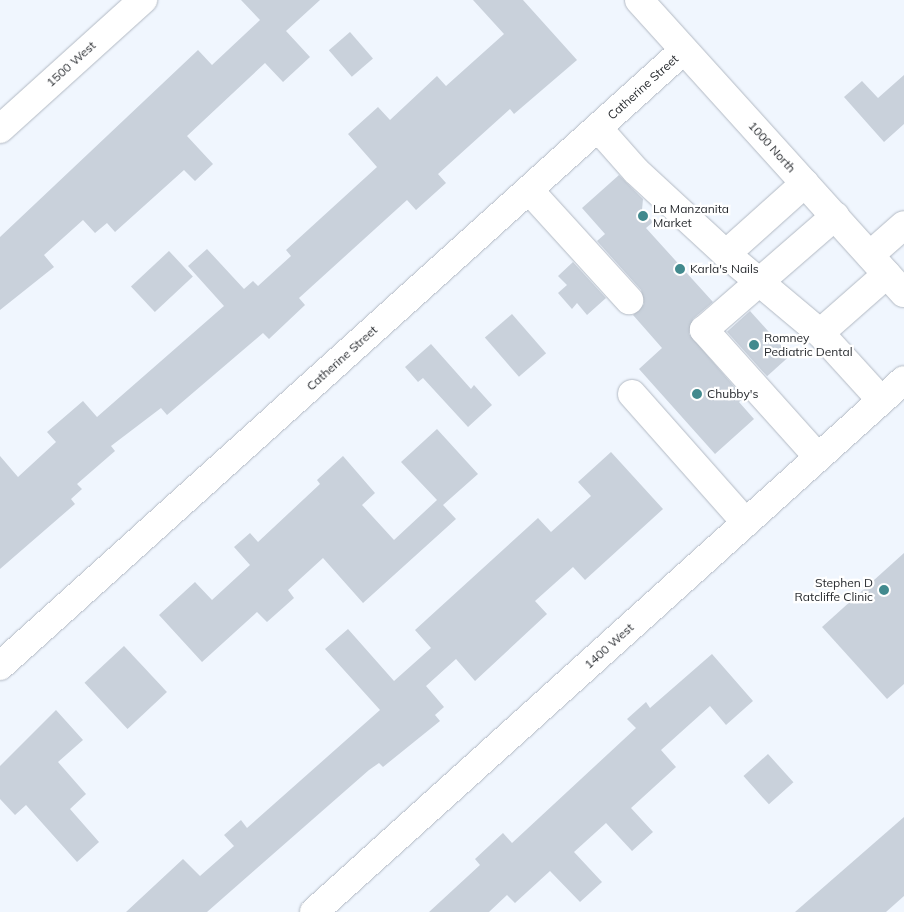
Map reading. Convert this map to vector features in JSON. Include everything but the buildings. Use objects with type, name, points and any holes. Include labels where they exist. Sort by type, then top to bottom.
[{"type":"street","name":"1500 West","points":[[0,129],[143,0]]},
{"type":"street","name":"1000 North","points":[[639,0],[887,274]]},
{"type":"street","name":"Catherine Street","points":[[0,666],[684,50]]},
{"type":"street","points":[[598,128],[636,171],[726,254],[760,280],[820,333],[881,400]]},
{"type":"street","points":[[726,254],[805,183]]},
{"type":"street","points":[[529,190],[629,300]]},
{"type":"street","points":[[818,457],[704,330],[835,216]]},
{"type":"street","points":[[820,333],[887,274],[904,225]]},
{"type":"street","name":"1400 West","points":[[314,912],[904,380]]},
{"type":"street","points":[[632,394],[746,522]]},
{"type":"place","name":"La Manzanita Market","points":[[643,216]]},
{"type":"place","name":"Karla's Nails","points":[[680,269]]},
{"type":"place","name":"Romney Pediatric Dental","points":[[754,345]]},
{"type":"place","name":"Chubby's","points":[[697,394]]},
{"type":"place","name":"Stephen D Ratcliffe Clinic","points":[[884,590]]}]
